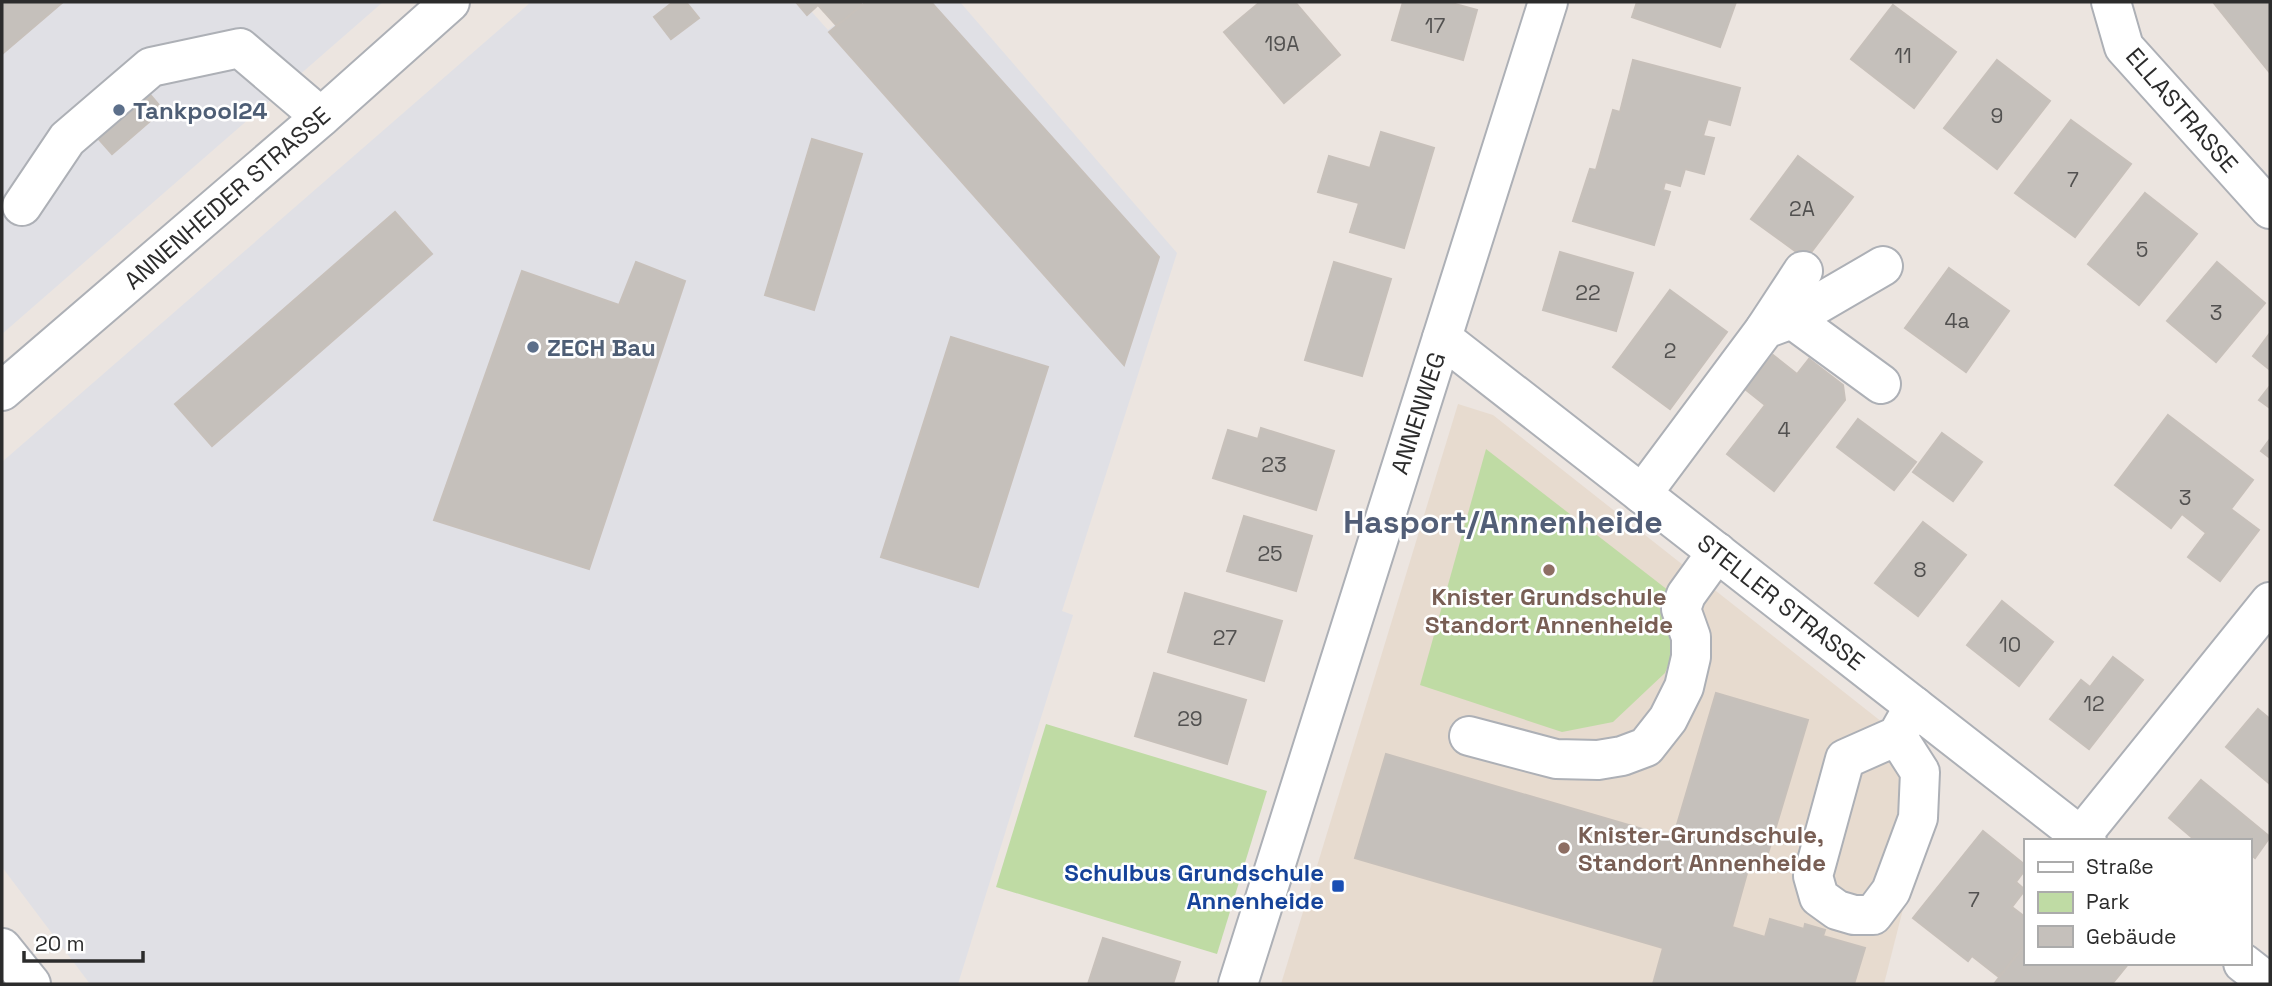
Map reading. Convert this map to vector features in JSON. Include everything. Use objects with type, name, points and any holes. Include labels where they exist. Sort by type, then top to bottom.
[{"type":"street","name":"ANNENHEIDER STRASSE","points":[[2,391],[321,117],[450,2]]},
{"type":"street","name":"ANNENWEG","points":[[1238,984],[1548,2]]},
{"type":"street","name":"ELLASTRASSE","points":[[2111,2],[2124,47],[2270,209]]},
{"type":"street","points":[[196,57],[240,48],[321,117]]},
{"type":"street","points":[[1778,324],[1883,266]]},
{"type":"street","points":[[1642,494],[1778,324],[1803,271]]},
{"type":"street","points":[[1778,324],[1881,384]]},
{"type":"street","name":"STELLER STRASSE","points":[[1442,338],[1717,552],[1905,721],[2084,838]]},
{"type":"street","points":[[1469,736],[1556,759],[1598,760],[1622,756],[1646,747],[1668,719],[1684,687],[1691,657],[1691,637],[1681,609],[1686,595],[1717,552]]},
{"type":"street","points":[[2084,838],[2270,603]]},
{"type":"street","points":[[2,947],[30,984]]},
{"type":"street","points":[[2246,965],[2270,984]]},
{"type":"shaded area","points":[[2,2],[383,2],[2,334]]},
{"type":"shaded area","points":[[531,2],[803,2],[828,30],[864,2],[960,2],[1177,253],[1062,611],[1073,615],[958,984],[90,984],[2,867],[2,462]]},
{"type":"shaded area","name":"Knister Grundschule Standort Annenheide","points":[[1458,404],[1493,415],[1939,767],[1884,984],[1281,984]]},
{"type":"green space","points":[[1486,449],[1691,608],[1665,673],[1613,722],[1562,732],[1420,685]]},
{"type":"green space","points":[[1046,724],[1267,791],[1217,954],[996,887]]},
{"type":"building","points":[[2,2],[63,2],[2,54]]},
{"type":"building","points":[[673,2],[686,2],[699,18],[671,39],[654,17]]},
{"type":"building","points":[[796,2],[860,2],[862,5],[837,26],[818,5],[807,15]]},
{"type":"building","points":[[866,2],[931,2],[1159,257],[1124,365],[829,32]]},
{"type":"building","points":[[1260,2],[1295,2],[1340,55],[1284,103],[1224,32]]},
{"type":"building","points":[[1403,2],[1448,2],[1477,10],[1463,60],[1392,40]]},
{"type":"building","points":[[1637,2],[1736,2],[1720,47],[1632,17]]},
{"type":"building","points":[[2213,2],[2270,2],[2270,73]]},
{"type":"building","points":[[1893,5],[1956,52],[1914,108],[1851,59]]},
{"type":"building","points":[[1633,60],[1740,88],[1730,125],[1708,119],[1703,136],[1714,138],[1704,174],[1685,169],[1680,186],[1665,182],[1663,190],[1670,192],[1654,245],[1573,221],[1590,169],[1596,170],[1613,110],[1620,112]]},
{"type":"building","points":[[1997,60],[2050,101],[1997,169],[1944,128]]},
{"type":"building","name":"Tankpool24","points":[[126,66],[163,110],[112,154],[74,111]]},
{"type":"building","points":[[2071,120],[2131,164],[2075,237],[2015,193]]},
{"type":"building","points":[[1381,132],[1434,148],[1404,248],[1350,232],[1359,203],[1318,192],[1329,156],[1370,168]]},
{"type":"building","points":[[812,139],[862,154],[814,310],[765,295]]},
{"type":"building","points":[[1798,156],[1853,197],[1806,259],[1751,219]]},
{"type":"building","points":[[2145,193],[2197,234],[2139,305],[2088,264]]},
{"type":"building","points":[[395,212],[432,254],[212,446],[175,404]]},
{"type":"building","points":[[1560,252],[1633,273],[1616,331],[1543,310]]},
{"type":"building","points":[[636,262],[685,281],[589,569],[434,520],[522,271],[619,305]]},
{"type":"building","points":[[1334,262],[1391,279],[1362,376],[1305,360]]},
{"type":"building","points":[[2217,262],[2265,303],[2216,362],[2167,321]]},
{"type":"building","points":[[1949,268],[2009,311],[1966,372],[1905,328]]},
{"type":"building","points":[[1670,290],[1727,332],[1670,409],[1613,367]]},
{"type":"building","points":[[2270,333],[2270,370],[2253,356]]},
{"type":"building","points":[[951,337],[1048,367],[978,587],[881,557]]},
{"type":"building","points":[[1773,355],[1797,374],[1809,359],[1843,385],[1845,400],[1774,491],[1727,454],[1765,405],[1745,389]]},
{"type":"building","points":[[2270,386],[2270,408],[2259,400]]},
{"type":"building","points":[[2168,415],[2253,480],[2231,509],[2259,530],[2220,581],[2188,557],[2206,533],[2182,514],[2171,528],[2115,485]]},
{"type":"building","points":[[1858,419],[1916,462],[1894,490],[1837,447]]},
{"type":"building","points":[[1261,428],[1334,451],[1316,510],[1213,478],[1228,430],[1258,439]]},
{"type":"building","points":[[1942,433],[1982,462],[1953,501],[1913,472]]},
{"type":"building","points":[[2270,439],[2270,458],[2261,451]]},
{"type":"building","points":[[1244,516],[1312,536],[1296,591],[1227,571]]},
{"type":"building","points":[[1923,522],[1966,555],[1918,616],[1875,583]]},
{"type":"building","points":[[1185,593],[1282,621],[1264,681],[1168,652]]},
{"type":"building","points":[[2002,601],[2053,642],[2019,686],[1967,645]]},
{"type":"building","points":[[2113,657],[2143,680],[2089,749],[2050,719],[2081,680],[2090,687]]},
{"type":"building","points":[[1154,673],[1246,700],[1227,764],[1135,736]]},
{"type":"building","name":"Knister-Grundschule, Standort Annenheide","points":[[1716,693],[1808,720],[1763,870],[1749,866],[1732,927],[1765,937],[1770,919],[1804,929],[1805,924],[1825,930],[1823,936],[1865,948],[1854,984],[1653,984],[1663,948],[1355,858],[1386,754],[1673,838]]},
{"type":"building","points":[[2258,709],[2270,719],[2270,784],[2226,747]]},
{"type":"building","points":[[2201,780],[2270,837],[2255,858],[2251,855],[2251,839],[2194,839],[2169,818]]},
{"type":"building","points":[[1983,831],[2024,864],[2024,871],[2016,882],[2024,891],[2012,907],[2024,916],[2024,946],[1999,977],[1972,956],[1968,961],[1913,918]]},
{"type":"building","points":[[1103,938],[1180,962],[1173,984],[1088,984]]},
{"type":"building","points":[[2024,946],[2024,965],[2127,965],[2112,984],[1994,984]]},
{"type":"place","name":"Tankpool24","points":[[119,110]]},
{"type":"place","name":"ZECH Bau","points":[[533,347]]},
{"type":"place","name":"Knister Grundschule Standort Annenheide","points":[[1549,570]]},
{"type":"place","name":"Knister-Grundschule, Standort Annenheide","points":[[1564,848]]},
{"type":"place","name":"Schulbus Grundschule Annenheide","points":[[1338,886]]},
{"type":"district","name":"Hasport/Annenheide","points":[[1503,522]]}]
